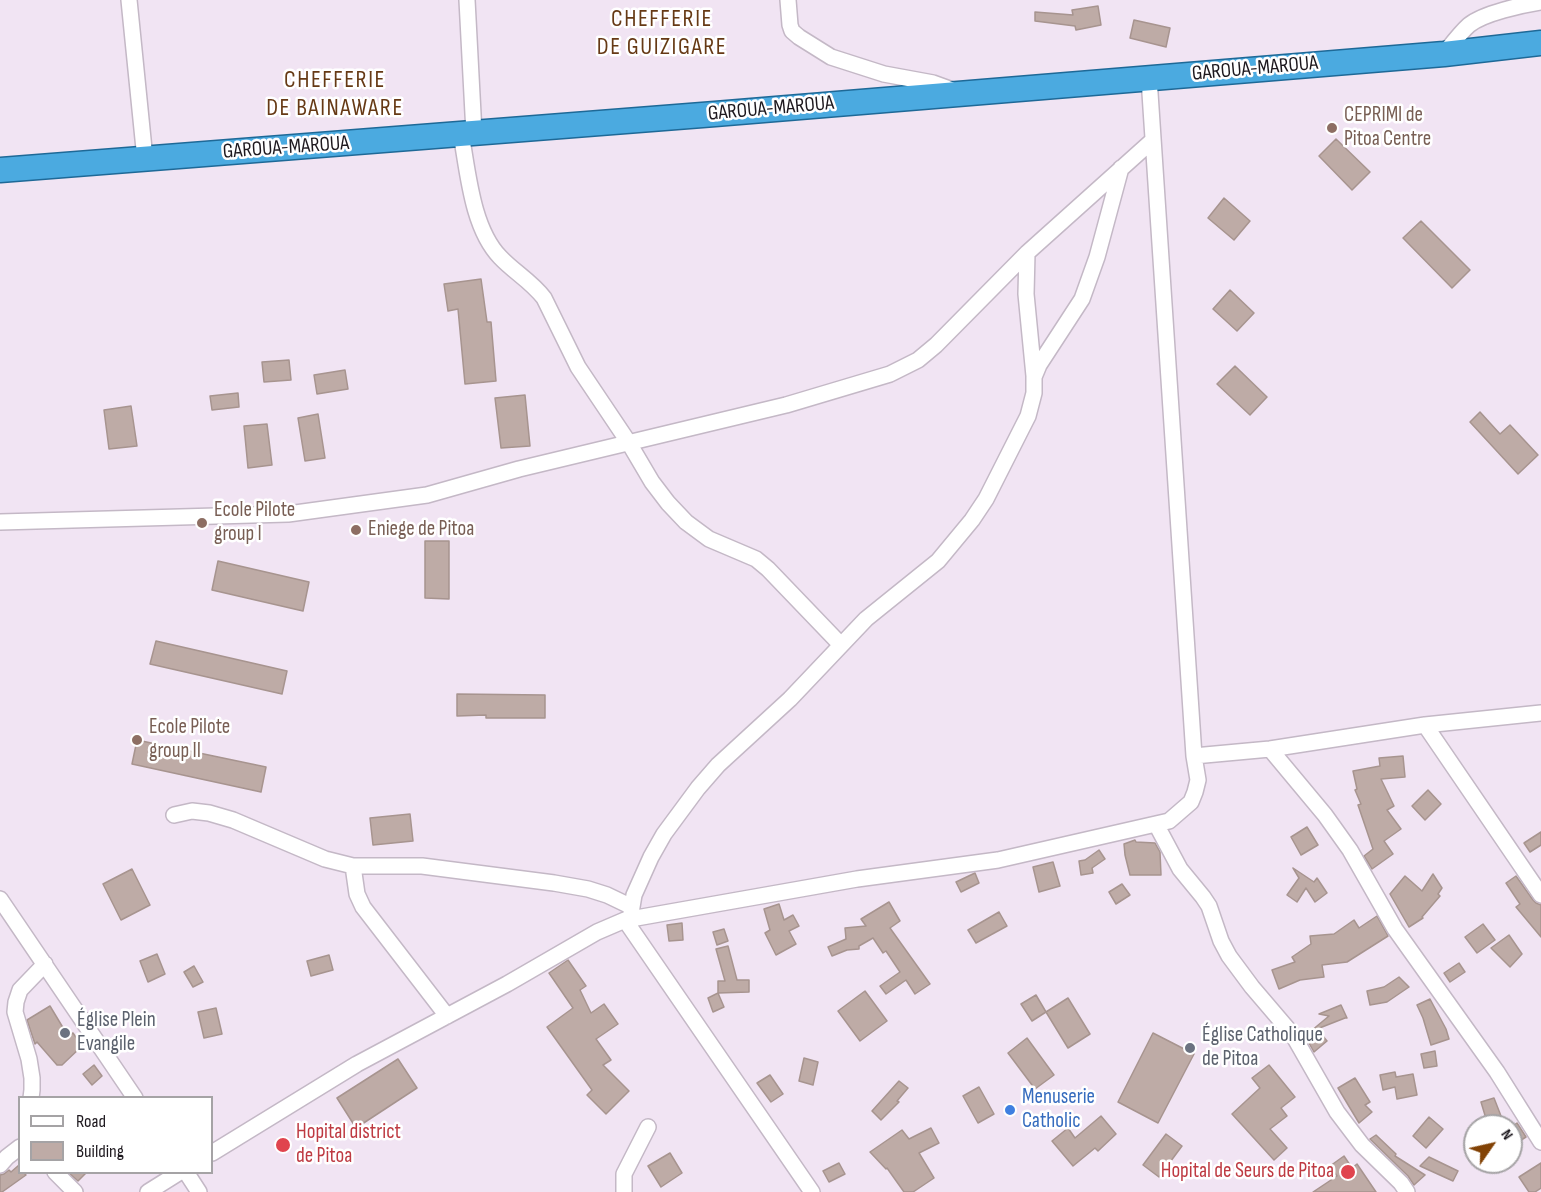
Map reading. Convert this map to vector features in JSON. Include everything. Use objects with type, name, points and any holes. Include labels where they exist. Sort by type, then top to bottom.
[{"type":"highway","name":"GAROUA-MAROUA","points":[[0,170],[1444,54],[1541,43]]},
{"type":"street","points":[[129,0],[145,159]]},
{"type":"street","points":[[466,0],[468,133],[474,204],[489,243],[499,256],[536,288],[544,298],[578,367],[629,442],[640,465],[686,522],[709,539],[756,560],[768,569],[841,645]]},
{"type":"street","points":[[788,0],[792,31],[831,57],[884,74],[933,83],[961,93]]},
{"type":"street","points":[[1444,54],[1469,25],[1481,18],[1541,2]]},
{"type":"street","points":[[213,1152],[357,1064],[507,984],[629,915],[857,879],[998,860],[1169,821],[1191,802],[1198,780],[1194,756],[1149,78]]},
{"type":"street","points":[[0,522],[288,514],[427,495],[629,442],[786,405],[890,374],[918,360],[936,345],[1027,253],[1153,140]]},
{"type":"street","points":[[1034,377],[1050,347],[1082,299],[1097,257],[1121,168]]},
{"type":"street","points":[[629,915],[634,895],[651,857],[664,834],[698,788],[718,765],[790,699],[866,619],[938,561],[986,499],[1028,416],[1034,393],[1026,294],[1027,253]]},
{"type":"street","points":[[1194,756],[1270,749],[1425,725],[1541,713]]},
{"type":"street","points":[[1425,725],[1541,894]]},
{"type":"street","points":[[1270,749],[1325,815],[1350,850],[1395,929],[1497,1072],[1541,1142]]},
{"type":"street","points":[[174,815],[192,811],[209,813],[233,820],[325,859],[353,866],[422,866],[554,883],[607,895],[629,915],[812,1192]]},
{"type":"street","points":[[1156,824],[1180,869],[1209,906],[1229,956],[1293,1035],[1337,1112],[1362,1145],[1402,1189]]},
{"type":"street","points":[[353,866],[354,882],[363,906],[447,1016]]},
{"type":"street","points":[[1,902],[134,1096]]},
{"type":"street","points":[[31,1096],[32,1078],[29,1059],[15,1012],[16,1002],[20,990],[45,964]]},
{"type":"street","points":[[624,1192],[624,1174],[648,1127]]},
{"type":"street","points":[[0,1165],[7,1156],[18,1148]]},
{"type":"street","points":[[56,1174],[75,1192]]},
{"type":"street","points":[[148,1192],[178,1174]]},
{"type":"street","points":[[187,1174],[199,1192]]},
{"type":"building","points":[[1098,6],[1101,25],[1076,30],[1075,26],[1035,21],[1035,12],[1073,15],[1072,10]]},
{"type":"building","points":[[1134,20],[1170,28],[1166,47],[1130,38]]},
{"type":"building","points":[[1336,139],[1370,172],[1352,190],[1319,156]]},
{"type":"building","points":[[1224,198],[1250,221],[1234,240],[1208,218]]},
{"type":"building","points":[[1421,221],[1470,270],[1452,288],[1403,238]]},
{"type":"building","points":[[481,279],[487,322],[491,322],[496,381],[465,384],[458,309],[448,311],[444,284]]},
{"type":"building","points":[[1230,290],[1254,313],[1237,331],[1213,309]]},
{"type":"building","points":[[289,360],[291,380],[264,382],[262,362]]},
{"type":"building","points":[[1235,366],[1267,397],[1250,415],[1217,384]]},
{"type":"building","points":[[345,370],[348,389],[317,394],[314,375]]},
{"type":"building","points":[[238,393],[239,407],[212,410],[210,396]]},
{"type":"building","points":[[525,395],[530,446],[501,448],[495,398]]},
{"type":"building","points":[[131,406],[137,446],[109,449],[104,410]]},
{"type":"building","points":[[1480,412],[1500,434],[1510,425],[1538,455],[1518,474],[1470,422]]},
{"type":"building","points":[[318,414],[325,458],[305,461],[298,418]]},
{"type":"building","points":[[267,424],[272,465],[248,468],[244,426]]},
{"type":"building","points":[[425,541],[449,541],[449,599],[425,598]]},
{"type":"building","points":[[218,561],[309,582],[303,611],[212,590]]},
{"type":"building","points":[[156,641],[287,671],[282,694],[150,664]]},
{"type":"building","points":[[457,694],[545,695],[545,718],[457,716]]},
{"type":"building","points":[[137,740],[266,767],[261,792],[132,764]]},
{"type":"building","points":[[1403,756],[1405,777],[1381,779],[1394,806],[1387,810],[1401,829],[1384,841],[1393,854],[1372,869],[1364,856],[1373,849],[1358,805],[1361,804],[1355,790],[1357,789],[1353,771],[1380,766],[1379,758]]},
{"type":"building","points":[[1428,790],[1441,804],[1425,820],[1412,806]]},
{"type":"building","points":[[410,814],[413,841],[373,845],[370,818]]},
{"type":"building","points":[[1307,827],[1318,845],[1301,855],[1291,837]]},
{"type":"building","points":[[1541,832],[1541,845],[1530,852],[1524,843]]},
{"type":"building","points":[[1135,840],[1136,842],[1155,843],[1160,852],[1161,875],[1130,875],[1124,844]]},
{"type":"building","points":[[1099,850],[1105,859],[1092,868],[1093,873],[1081,875],[1079,861],[1085,860]]},
{"type":"building","points":[[1053,862],[1060,886],[1039,892],[1033,867]]},
{"type":"building","points":[[1293,868],[1314,882],[1317,878],[1327,893],[1315,902],[1306,888],[1297,902],[1287,895],[1299,878]]},
{"type":"building","points":[[132,869],[150,905],[121,920],[103,884]]},
{"type":"building","points":[[975,873],[979,883],[961,892],[956,882]]},
{"type":"building","points":[[1433,874],[1442,888],[1438,894],[1440,896],[1423,918],[1409,927],[1390,894],[1405,876],[1422,891]]},
{"type":"building","points":[[1516,876],[1533,900],[1541,905],[1541,937],[1516,907],[1520,904],[1506,883]]},
{"type":"building","points":[[1122,884],[1130,895],[1116,904],[1109,892]]},
{"type":"building","points":[[889,902],[900,921],[890,928],[930,984],[915,994],[906,980],[886,994],[880,986],[900,972],[886,951],[883,953],[873,938],[859,946],[859,949],[847,950],[832,956],[828,947],[846,939],[845,928],[866,926],[861,919]]},
{"type":"building","points":[[779,904],[784,920],[793,915],[799,926],[789,931],[796,944],[776,955],[765,933],[770,930],[764,909]]},
{"type":"building","points":[[999,912],[1007,926],[976,943],[968,930]]},
{"type":"building","points":[[1377,916],[1388,936],[1347,962],[1322,965],[1324,977],[1300,980],[1279,989],[1272,970],[1295,962],[1292,957],[1311,944],[1310,936],[1334,934],[1354,920],[1359,928]]},
{"type":"building","points":[[682,923],[683,940],[669,941],[667,925]]},
{"type":"building","points":[[1483,924],[1495,940],[1477,953],[1465,937]]},
{"type":"building","points":[[724,929],[728,941],[717,945],[713,932]]},
{"type":"building","points":[[1509,935],[1522,954],[1510,967],[1491,948]]},
{"type":"building","points":[[728,946],[737,980],[749,980],[749,992],[718,993],[718,981],[725,981],[716,949]]},
{"type":"building","points":[[157,954],[165,974],[148,982],[140,961]]},
{"type":"building","points":[[329,955],[333,970],[311,976],[307,961]]},
{"type":"building","points":[[568,960],[586,986],[580,990],[591,1013],[604,1004],[618,1024],[596,1039],[611,1060],[603,1065],[629,1091],[606,1114],[587,1095],[592,1090],[547,1027],[573,1008],[549,973]]},
{"type":"building","points":[[1459,963],[1465,972],[1450,982],[1444,973]]},
{"type":"building","points":[[194,966],[203,982],[193,987],[184,972]]},
{"type":"building","points":[[1399,977],[1409,987],[1387,1002],[1370,1005],[1367,991],[1384,987]]},
{"type":"building","points":[[865,991],[887,1021],[860,1041],[838,1011]]},
{"type":"building","points":[[718,993],[724,1007],[713,1012],[708,998]]},
{"type":"building","points":[[1036,995],[1046,1012],[1032,1021],[1021,1004]]},
{"type":"building","points":[[1068,998],[1090,1034],[1068,1048],[1046,1012]]},
{"type":"building","points":[[1430,999],[1449,1039],[1431,1045],[1417,1005]]},
{"type":"building","points":[[1341,1005],[1347,1018],[1317,1029],[1327,1041],[1314,1052],[1305,1036],[1329,1016],[1319,1014]]},
{"type":"building","points":[[50,1006],[68,1036],[73,1033],[82,1046],[62,1065],[57,1065],[37,1042],[35,1044],[27,1020]]},
{"type":"building","points":[[216,1008],[222,1034],[204,1038],[198,1012]]},
{"type":"building","points":[[1153,1033],[1194,1054],[1158,1123],[1118,1102]]},
{"type":"building","points":[[1027,1038],[1054,1075],[1035,1089],[1008,1053]]},
{"type":"building","points":[[1435,1051],[1437,1066],[1424,1068],[1421,1054]]},
{"type":"building","points":[[804,1058],[818,1062],[813,1085],[799,1081]]},
{"type":"building","points":[[398,1059],[417,1088],[356,1128],[337,1098]]},
{"type":"building","points":[[94,1065],[102,1076],[92,1085],[83,1074]]},
{"type":"building","points":[[1269,1065],[1295,1097],[1281,1108],[1287,1116],[1270,1129],[1287,1148],[1274,1160],[1232,1114],[1260,1088],[1252,1078]]},
{"type":"building","points":[[1395,1072],[1396,1077],[1413,1074],[1417,1095],[1397,1099],[1395,1087],[1383,1090],[1380,1075]]},
{"type":"building","points":[[770,1075],[783,1094],[771,1102],[757,1083]]},
{"type":"building","points":[[1355,1078],[1370,1102],[1365,1105],[1372,1112],[1359,1123],[1338,1088]]},
{"type":"building","points":[[899,1081],[908,1088],[897,1101],[899,1102],[881,1120],[872,1111]]},
{"type":"building","points":[[979,1087],[994,1114],[978,1123],[963,1096]]},
{"type":"building","points":[[1494,1098],[1500,1114],[1485,1114],[1481,1102]]},
{"type":"building","points":[[1101,1116],[1116,1134],[1098,1151],[1095,1148],[1073,1166],[1052,1141],[1068,1128],[1075,1138]]},
{"type":"building","points":[[1429,1117],[1443,1129],[1426,1148],[1413,1136]]},
{"type":"building","points":[[931,1128],[939,1143],[919,1153],[934,1178],[913,1192],[904,1192],[887,1168],[870,1152],[902,1130],[909,1139]]},
{"type":"building","points":[[1166,1134],[1182,1146],[1159,1177],[1143,1165]]},
{"type":"building","points":[[1376,1135],[1396,1154],[1395,1156],[1425,1175],[1414,1185],[1408,1176],[1370,1139]]},
{"type":"building","points":[[670,1153],[682,1173],[661,1187],[648,1166]]},
{"type":"building","name":"Hopital de Seurs de Pitoa","points":[[1344,1156],[1352,1168],[1357,1164],[1376,1192],[1313,1192],[1337,1176],[1330,1166]]},
{"type":"building","points":[[1429,1157],[1458,1171],[1453,1181],[1420,1166]]},
{"type":"building","points":[[839,1163],[845,1174],[829,1182],[823,1171]]},
{"type":"building","points":[[1541,1163],[1541,1188],[1535,1192],[1529,1192],[1519,1177]]},
{"type":"building","points":[[18,1166],[18,1174],[26,1175],[0,1192],[0,1175],[9,1170],[11,1172]]},
{"type":"building","points":[[70,1174],[85,1174],[78,1181]]},
{"type":"place","name":"CEPRIMI de Pitoa Centre","points":[[1332,128]]},
{"type":"place","name":"Ecole Pilote group I","points":[[202,523]]},
{"type":"place","name":"Eniege de Pitoa","points":[[356,530]]},
{"type":"place","name":"Ecole Pilote group II","points":[[137,740]]},
{"type":"place","name":"Église Plein Evangile","points":[[65,1033]]},
{"type":"place","name":"Église Catholique de Pitoa","points":[[1190,1048]]},
{"type":"place","name":"Menuserie Catholic","points":[[1010,1110]]},
{"type":"place","name":"Hopital district de Pitoa","points":[[283,1145]]},
{"type":"place","name":"Hopital de Seurs de Pitoa","points":[[1348,1172]]},
{"type":"district","name":"CHEFFERIE DE GUIZIGARE","points":[[662,34]]},
{"type":"district","name":"CHEFFERIE DE BAINAWARE","points":[[335,95]]}]
